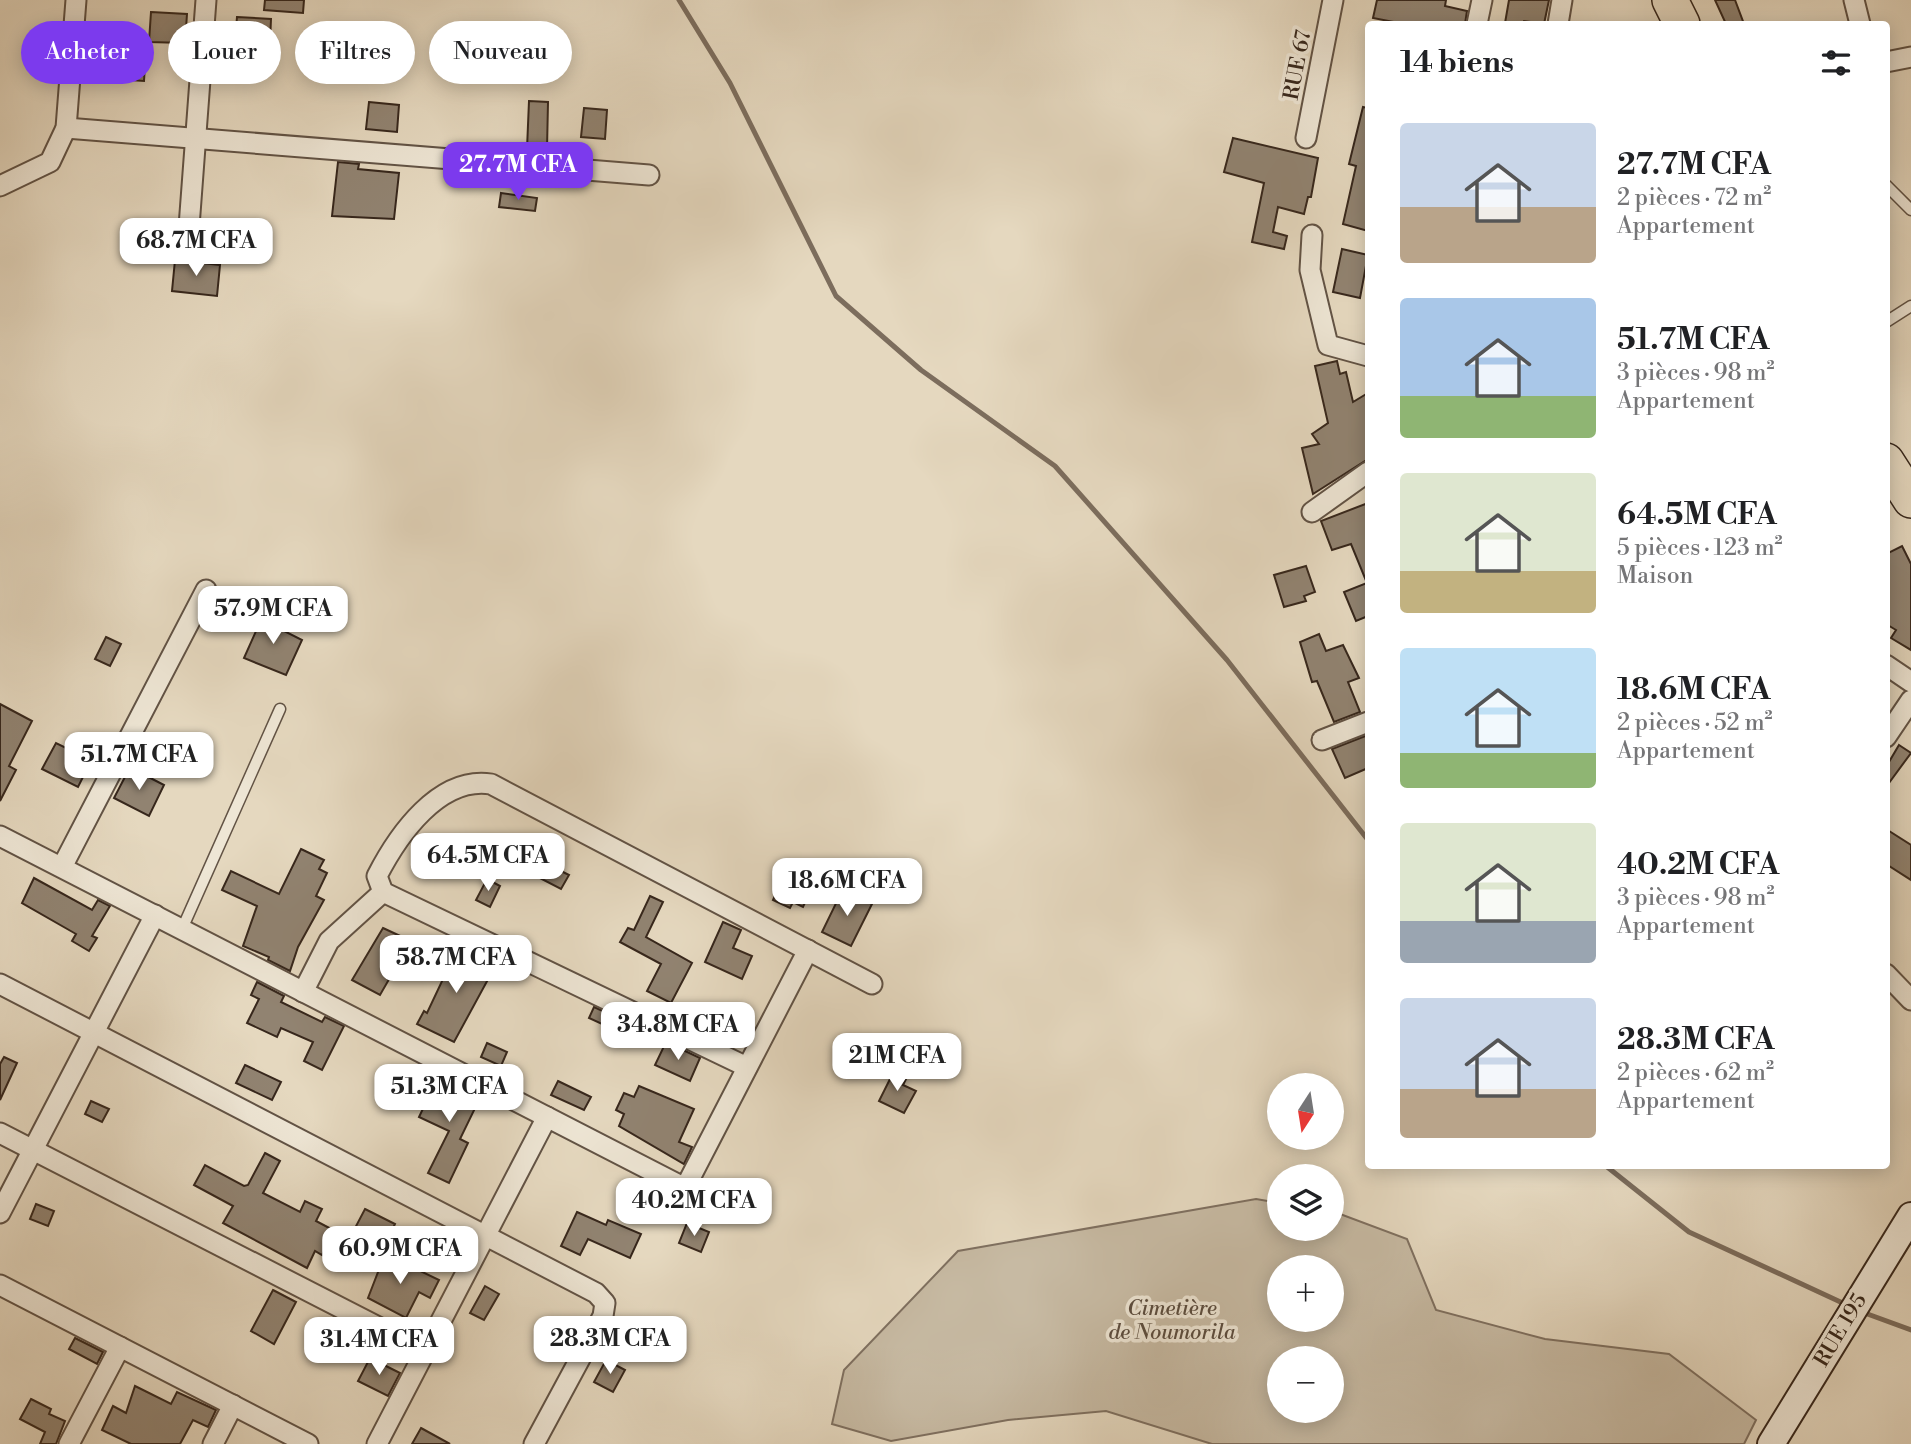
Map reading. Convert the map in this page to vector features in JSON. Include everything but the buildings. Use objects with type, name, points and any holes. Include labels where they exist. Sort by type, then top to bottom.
[{"type":"highway","points":[[1670,0],[1680,21]]},
{"type":"highway","points":[[1890,467],[1911,500]]},
{"type":"street","points":[[0,186],[50,162],[66,128],[76,0]]},
{"type":"street","points":[[188,240],[206,0]]},
{"type":"street","name":"RUE 67","points":[[1306,138],[1333,0]]},
{"type":"street","points":[[1478,21],[1482,0]]},
{"type":"street","points":[[1558,21],[1562,0]]},
{"type":"street","points":[[1854,0],[1859,21]]},
{"type":"street","points":[[1890,61],[1911,57]]},
{"type":"street","points":[[66,128],[649,175]]},
{"type":"street","points":[[1312,235],[1310,270],[1328,345],[1365,355]]},
{"type":"street","points":[[1312,512],[1365,474]]},
{"type":"street","points":[[62,867],[206,590]]},
{"type":"street","points":[[1890,668],[1911,682]]},
{"type":"street","points":[[1890,731],[1911,700]]},
{"type":"street","points":[[1322,740],[1365,723]]},
{"type":"street","points":[[747,1068],[383,892],[377,876],[391,849],[440,794],[473,781],[491,784],[873,984]]},
{"type":"street","points":[[0,836],[685,1188],[808,950]]},
{"type":"street","points":[[303,992],[329,941],[383,892]]},
{"type":"street","points":[[0,1213],[155,915]]},
{"type":"street","points":[[1890,978],[1911,1000]]},
{"type":"street","points":[[0,984],[596,1293],[605,1303],[603,1316],[534,1444]]},
{"type":"street","points":[[377,1444],[547,1117]]},
{"type":"street","points":[[0,1133],[425,1351]]},
{"type":"street","name":"RUE 195","points":[[1771,1444],[1911,1216]]},
{"type":"street","points":[[0,1285],[308,1444]]},
{"type":"street","points":[[69,1444],[120,1347]]},
{"type":"street","points":[[213,1444],[233,1405]]},
{"type":"lane","points":[[1890,189],[1911,210]]},
{"type":"lane","points":[[1890,319],[1911,306]]},
{"type":"lane","points":[[182,929],[280,709]]},
{"type":"green space","name":"Cimetière de Noumorila","points":[[1256,1199],[1267,1201],[1267,1241],[1344,1241],[1344,1215],[1407,1239],[1436,1310],[1545,1339],[1669,1354],[1756,1420],[1744,1444],[1212,1444],[1106,1411],[1008,1420],[891,1441],[832,1424],[844,1370],[958,1251]]},
{"type":"waterway","points":[[679,0],[730,83],[836,296],[921,370],[1055,466],[1227,660],[1365,836]]},
{"type":"waterway","points":[[1610,1169],[1689,1232],[1847,1305]]},
{"type":"waterway","points":[[1862,1312],[1911,1330]]}]
